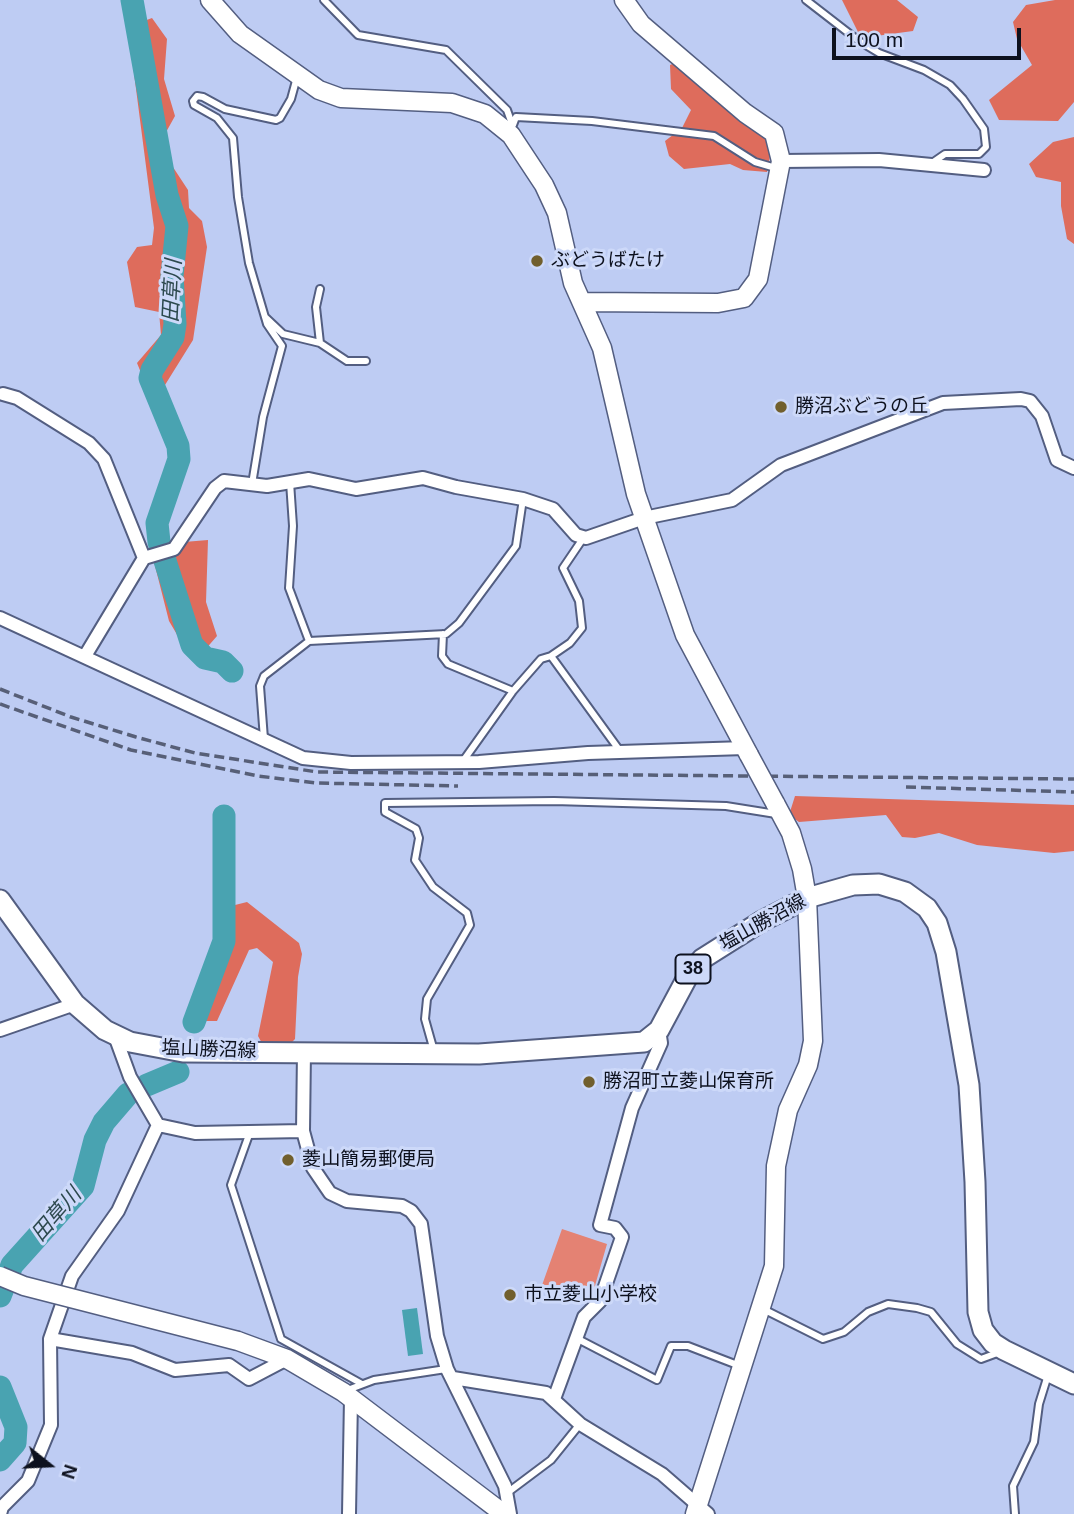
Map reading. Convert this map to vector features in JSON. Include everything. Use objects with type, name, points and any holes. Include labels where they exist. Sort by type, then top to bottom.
[{"type":"main road","name":"塩山勝沼線","points":[[0,900],[75,1004],[115,1035],[152,1048],[183,1052],[479,1054],[644,1042],[659,1030],[689,974],[702,959],[762,921],[807,898],[853,885],[891,886],[915,897],[937,923],[946,951],[969,1085],[978,1312],[983,1330],[993,1343],[1004,1350],[1074,1384]]},
{"type":"street","points":[[211,0],[240,34],[297,77],[341,98],[452,103],[485,114],[512,130],[557,213],[564,255],[602,348],[627,460],[644,518],[685,635],[779,809],[802,869],[807,898],[813,1041],[808,1065],[788,1110],[776,1166],[774,1266],[701,1511],[662,1474],[580,1424],[546,1393],[450,1374]]},
{"type":"street","points":[[582,302],[718,303],[744,298],[758,279],[780,165],[774,133],[745,113],[640,24],[624,0]]},
{"type":"street","points":[[780,165],[932,163],[984,170]]},
{"type":"street","points":[[1,394],[17,398],[89,443],[104,459],[144,558]]},
{"type":"street","points":[[85,656],[144,558],[174,549],[215,488],[224,481],[252,486],[309,479],[356,489],[423,478],[523,499],[553,509],[576,535],[584,537],[644,518],[732,500],[781,465],[943,403],[1021,399],[1030,401],[1042,416],[1057,460],[1074,468]]},
{"type":"street","points":[[0,618],[303,758],[351,763],[463,761],[621,751],[747,751]]},
{"type":"street","points":[[0,1030],[75,1004]]},
{"type":"street","points":[[554,1399],[584,1317],[600,1301],[622,1237],[615,1228],[600,1225],[632,1108],[661,1042],[659,1030]]},
{"type":"street","points":[[115,1035],[131,1077],[158,1125],[195,1133],[303,1131]]},
{"type":"street","points":[[304,1051],[303,1131],[313,1168],[330,1193],[347,1201],[402,1206],[411,1211],[421,1224],[437,1336],[450,1374],[507,1493],[510,1514]]},
{"type":"street","points":[[0,1514],[2,1507],[28,1481],[51,1425],[50,1339],[72,1276],[118,1210],[158,1125]]},
{"type":"street","points":[[0,1276],[24,1286],[238,1341],[286,1359],[352,1391],[504,1514]]},
{"type":"street","points":[[50,1339],[132,1353],[175,1370],[229,1365],[249,1379],[286,1359]]},
{"type":"street","points":[[349,1514],[352,1391]]},
{"type":"lane","points":[[324,0],[358,35],[446,50],[507,110],[512,130]]},
{"type":"lane","points":[[806,0],[859,41],[933,75],[950,85],[963,99],[984,129],[986,147],[979,154],[945,154],[932,163]]},
{"type":"lane","points":[[252,486],[263,417],[282,346],[265,317],[249,263],[238,197],[233,138],[226,125],[193,102],[198,96],[203,97],[225,109],[276,120],[291,99],[297,77]]},
{"type":"lane","points":[[512,130],[516,117],[592,121],[714,136],[755,162],[780,165]]},
{"type":"lane","points":[[320,289],[316,307],[320,343]]},
{"type":"lane","points":[[265,317],[284,334],[320,343],[347,361],[366,361]]},
{"type":"lane","points":[[290,480],[293,526],[289,588],[309,641]]},
{"type":"lane","points":[[264,741],[260,685],[264,676],[309,641],[443,634],[459,624],[516,546],[523,499]]},
{"type":"lane","points":[[463,761],[513,691],[541,659],[551,656],[570,643],[582,628],[579,601],[563,568],[584,537]]},
{"type":"lane","points":[[443,634],[442,656],[448,664],[513,691]]},
{"type":"lane","points":[[551,656],[621,751]]},
{"type":"lane","points":[[434,1053],[425,1019],[428,999],[470,925],[467,913],[433,887],[415,860],[419,838],[416,829],[385,812],[386,803],[554,801],[779,809]]},
{"type":"lane","points":[[250,1132],[231,1185],[281,1339],[352,1391],[383,1378],[450,1374]]},
{"type":"lane","points":[[761,1308],[824,1339],[844,1332],[868,1312],[888,1304],[917,1308],[931,1312],[957,1343],[981,1359],[1004,1350]]},
{"type":"lane","points":[[576,1338],[657,1380],[671,1346],[688,1346],[742,1367]]},
{"type":"lane","points":[[1015,1514],[1013,1486],[1034,1442],[1039,1404],[1049,1370]]},
{"type":"lane","points":[[507,1493],[551,1460],[580,1424]]},
{"type":"shaded area","points":[[842,0],[897,0],[918,17],[913,31],[861,38]]},
{"type":"shaded area","points":[[1074,0],[1074,102],[1058,121],[999,120],[989,100],[1032,65],[1017,39],[1013,22],[1026,5]]},
{"type":"shaded area","points":[[152,18],[167,39],[164,79],[175,116],[165,134],[167,158],[188,190],[189,208],[202,221],[207,247],[193,340],[165,385],[146,385],[137,363],[161,335],[159,312],[135,307],[127,262],[137,247],[152,245],[154,228],[128,27]]},
{"type":"shaded area","points":[[677,62],[761,130],[772,146],[767,172],[743,170],[730,164],[684,169],[669,156],[665,141],[682,128],[691,110],[671,89],[670,65]]},
{"type":"shaded area","points":[[1074,137],[1074,244],[1067,239],[1061,206],[1061,182],[1036,177],[1029,164],[1053,142]]},
{"type":"shaded area","points":[[208,540],[206,602],[217,636],[204,651],[182,643],[169,621],[154,562],[175,555],[184,542]]},
{"type":"shaded area","points":[[795,796],[1074,805],[1074,851],[1054,853],[977,845],[939,833],[915,838],[902,837],[886,815],[799,822],[789,815]]},
{"type":"shaded area","points":[[247,902],[299,943],[302,954],[295,1039],[289,1045],[264,1047],[258,1036],[273,962],[257,948],[249,950],[217,1021],[203,1021],[191,999],[228,924],[231,906]]},
{"type":"shaded area","points":[[562,1229],[607,1244],[592,1296],[559,1285],[556,1293],[541,1288]]},
{"type":"shaded area","points":[[417,1308],[423,1354],[408,1356],[402,1310]]},
{"type":"waterway","name":"田草川","points":[[132,0],[167,195],[177,226],[172,276],[175,324],[173,337],[152,370],[150,378],[178,446],[179,459],[157,523],[159,542],[192,645],[205,658],[223,662],[232,671]]},
{"type":"waterway","name":"田草川","points":[[194,1022],[224,941],[224,816]]},
{"type":"waterway","name":"田草川","points":[[147,1085],[178,1072]]},
{"type":"waterway","name":"田草川","points":[[0,1296],[12,1265],[83,1186],[95,1140],[104,1122],[128,1094]]},
{"type":"waterway","name":"田草川","points":[[0,1387],[16,1427],[15,1443],[0,1460]]},
{"type":"railway","points":[[0,689],[71,717],[195,753],[317,772],[1074,779]]},
{"type":"railway","points":[[0,704],[131,750],[258,776],[316,783],[458,786]]},
{"type":"railway","points":[[906,787],[1074,792]]},
{"type":"place","name":"ぶどうばたけ","points":[[537,261]]},
{"type":"place","name":"勝沼ぶどうの丘","points":[[781,407]]},
{"type":"place","name":"勝沼町立菱山保育所","points":[[589,1082]]},
{"type":"place","name":"菱山簡易郵便局","points":[[288,1160]]},
{"type":"place","name":"市立菱山小学校","points":[[510,1295]]}]
